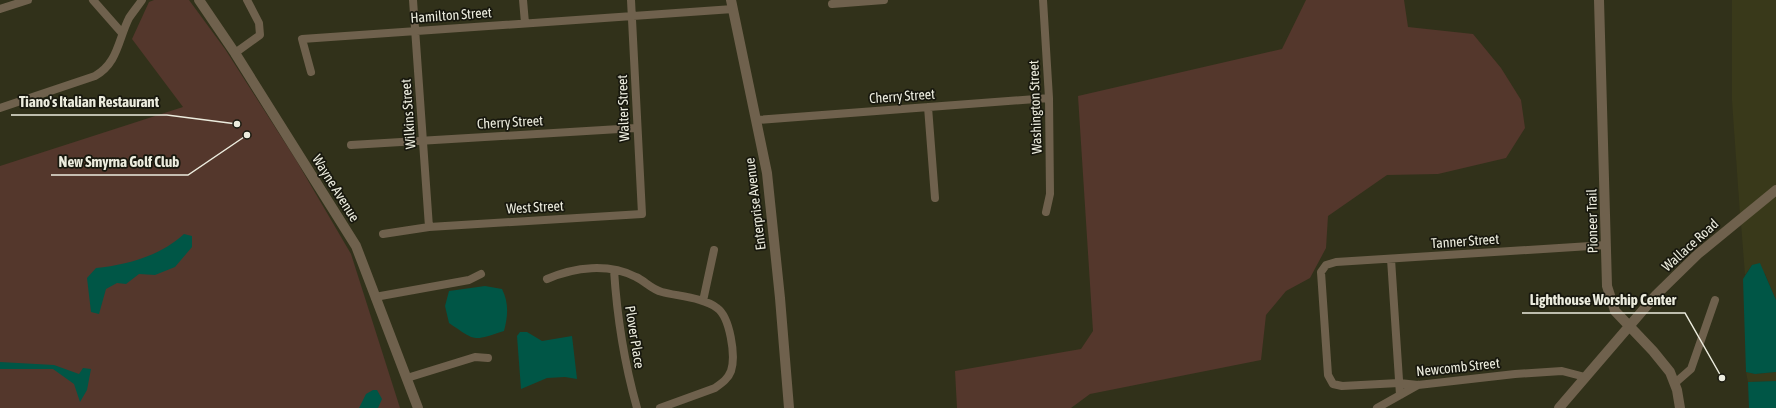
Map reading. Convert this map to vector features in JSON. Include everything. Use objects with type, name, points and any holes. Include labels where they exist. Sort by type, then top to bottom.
[{"type":"street","points":[[0,9],[11,3],[28,0]]},
{"type":"street","points":[[93,0],[122,33]]},
{"type":"street","points":[[0,108],[95,76],[105,70],[112,62],[122,33],[130,17],[142,0]]},
{"type":"street","name":"Wayne Avenue","points":[[199,0],[235,53],[356,246],[418,408]]},
{"type":"street","points":[[235,53],[260,35],[258,23],[247,0]]},
{"type":"street","name":"Wilkins Street","points":[[413,0],[429,226]]},
{"type":"street","points":[[523,0],[525,24]]},
{"type":"street","name":"Walter Street","points":[[631,0],[636,128],[642,214]]},
{"type":"street","points":[[832,4],[884,0]]},
{"type":"street","name":"Washington Street","points":[[1043,0],[1049,98],[1050,194],[1046,212]]},
{"type":"street","name":"Pioneer Trail","points":[[1599,0],[1607,286],[1615,311],[1653,351],[1670,372],[1675,383],[1680,408]]},
{"type":"street","name":"Hamilton Street","points":[[311,72],[302,39],[632,16],[732,5]]},
{"type":"street","name":"Enterprise Avenue","points":[[732,5],[767,173],[780,298],[789,408]]},
{"type":"street","name":"Cherry Street","points":[[757,120],[1049,98]]},
{"type":"street","points":[[928,107],[935,198]]},
{"type":"street","name":"Cherry Street","points":[[351,145],[636,128]]},
{"type":"street","name":"Wallace Road","points":[[1629,326],[1656,295],[1698,254],[1776,190]]},
{"type":"street","name":"West Street","points":[[383,234],[429,226],[642,214]]},
{"type":"street","name":"Tanner Street","points":[[1333,384],[1328,374],[1321,272],[1326,265],[1336,262],[1606,245]]},
{"type":"street","points":[[703,302],[714,250]]},
{"type":"street","points":[[1391,259],[1400,395]]},
{"type":"street","points":[[547,279],[564,272],[595,268],[614,270],[636,277],[653,289],[717,307],[725,316],[729,325],[732,369],[723,383],[715,388],[660,408]]},
{"type":"street","name":"Plover Place","points":[[614,270],[618,321],[627,374],[638,408]]},
{"type":"street","points":[[375,297],[469,280],[480,274]]},
{"type":"street","points":[[1675,383],[1691,368],[1715,300]]},
{"type":"street","points":[[1559,408],[1629,326]]},
{"type":"street","points":[[407,378],[474,357],[488,358]]},
{"type":"street","name":"Newcomb Street","points":[[1333,384],[1342,386],[1399,383],[1418,385],[1515,374],[1562,371],[1585,377]]},
{"type":"street","points":[[1377,408],[1418,385]]},
{"type":"shaded area","points":[[154,0],[189,0],[225,49],[296,160],[351,254],[400,408],[0,408],[0,166],[183,107],[132,39],[149,2]]},
{"type":"shaded area","points":[[1306,0],[1404,0],[1408,27],[1473,34],[1501,68],[1521,100],[1525,128],[1506,158],[1438,174],[1387,175],[1328,216],[1326,248],[1310,278],[1286,291],[1266,315],[1261,360],[1090,394],[1071,408],[957,408],[955,371],[1081,349],[1093,331],[1078,96],[1282,49]]},
{"type":"shaded area","points":[[1732,0],[1776,0],[1776,185],[1740,214],[1732,101]]},
{"type":"shaded area","points":[[1776,195],[1776,300],[1765,274],[1752,265],[1745,275],[1741,223]]},
{"type":"shaded area","points":[[1746,372],[1755,374],[1776,372],[1776,381],[1748,382]]},
{"type":"water","points":[[184,234],[192,236],[192,247],[175,267],[155,275],[139,274],[126,284],[117,283],[106,289],[99,314],[91,312],[87,278],[96,268],[119,265],[154,254],[175,242]]},
{"type":"water","points":[[1760,263],[1776,300],[1776,372],[1755,374],[1746,372],[1743,279],[1752,265]]},
{"type":"water","points":[[485,286],[502,289],[507,304],[507,315],[504,331],[486,337],[470,337],[449,323],[445,306],[449,291]]},
{"type":"water","points":[[520,332],[527,332],[542,341],[572,336],[577,379],[565,377],[547,378],[521,389],[517,336]]},
{"type":"water","points":[[0,362],[54,365],[79,374],[83,368],[91,369],[87,390],[80,402],[74,384],[53,369],[0,369]]},
{"type":"water","points":[[1776,381],[1776,408],[1749,408],[1748,382]]},
{"type":"water","points":[[373,390],[377,390],[382,399],[378,408],[359,408],[366,394]]},
{"type":"place","name":"Tiano's Italian Restaurant","points":[[237,124]]},
{"type":"place","name":"New Smyrna Golf Club","points":[[247,135]]},
{"type":"place","name":"Lighthouse Worship Center","points":[[1722,378]]}]
